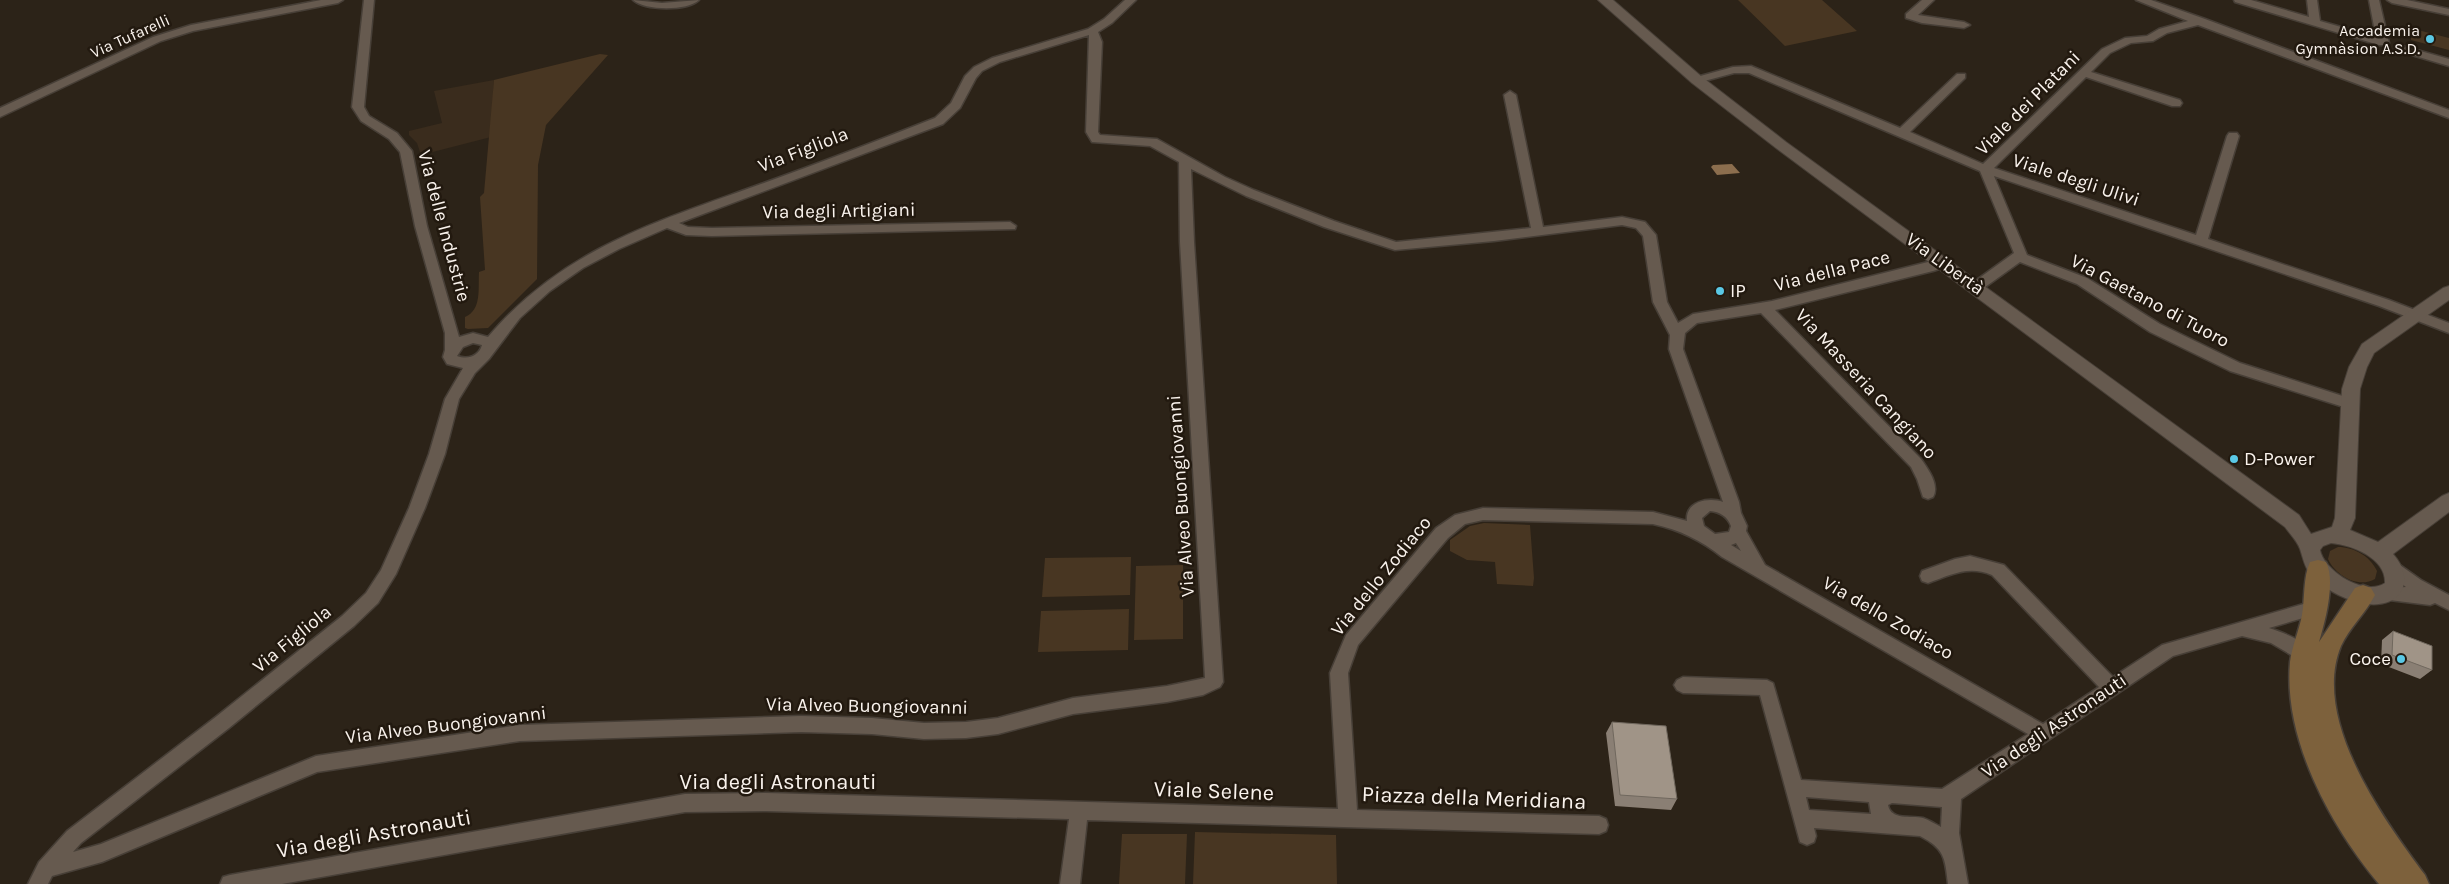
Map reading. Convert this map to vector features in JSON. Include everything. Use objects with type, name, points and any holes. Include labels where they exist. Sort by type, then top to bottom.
[{"type":"main road","points":[[2314,558],[2318,591],[2302,655],[2303,692],[2315,749],[2333,794],[2362,840],[2396,884]]},
{"type":"main road","points":[[2375,594],[2329,646],[2323,673],[2323,704],[2337,754],[2355,794],[2415,884]]},
{"type":"street","name":"Via Tufarelli","points":[[0,113],[157,39],[191,28],[338,0]]},
{"type":"street","name":"Via delle Industrie","points":[[369,0],[358,107],[366,118],[392,136],[406,152],[421,226],[452,333],[452,354],[456,371],[452,399]]},
{"type":"street","points":[[638,0],[662,6],[694,0]]},
{"type":"street","name":"Via Figliola","points":[[478,341],[502,328],[526,302],[545,286],[611,247],[940,121],[956,105],[971,76],[978,69],[996,60],[1092,31],[1108,21],[1131,0]]},
{"type":"street","name":"Via Libertà","points":[[1605,0],[1697,80],[1781,145],[1944,262],[2292,521],[2354,539],[2384,559]]},
{"type":"street","points":[[1929,0],[1910,16],[1922,20],[1964,24]]},
{"type":"street","points":[[2142,0],[2449,114]]},
{"type":"street","points":[[2239,0],[2383,43],[2374,0]]},
{"type":"street","points":[[2312,0],[2315,23]]},
{"type":"street","points":[[2392,0],[2449,12]]},
{"type":"street","name":"Viale dei Platani","points":[[2019,257],[2021,252],[1986,170],[2106,51],[2130,40],[2149,39],[2164,31],[2201,21]]},
{"type":"street","points":[[1092,31],[1096,42],[1093,137],[1148,140],[1185,161],[1250,193],[1337,226],[1396,246],[1424,245],[1622,221],[1635,223],[1644,228],[1649,235],[1660,302],[1677,334],[1676,349],[1731,502],[1733,514],[1737,520],[1738,532],[1758,567]]},
{"type":"street","points":[[2399,48],[2449,63]]},
{"type":"street","name":"Viale degli Ulivi","points":[[1697,80],[1733,70],[1751,69],[1986,170],[2200,240],[2384,303],[2449,328]]},
{"type":"street","points":[[2084,73],[2176,103]]},
{"type":"street","points":[[1902,134],[1961,76]]},
{"type":"street","points":[[1510,95],[1538,232]]},
{"type":"street","points":[[2200,240],[2233,136]]},
{"type":"street","name":"Via Alveo Buongiovanni","points":[[42,877],[316,764],[351,757],[520,733],[801,724],[872,726],[924,731],[966,730],[998,726],[1073,706],[1167,694],[1203,687],[1214,682],[1189,278],[1185,161]]},
{"type":"street","name":"Via degli Artigiani","points":[[670,224],[686,231],[712,232],[1010,226]]},
{"type":"street","points":[[1976,287],[2019,257]]},
{"type":"street","name":"Via Gaetano di Tuoro","points":[[2019,257],[2082,281],[2155,328],[2235,367],[2350,404]]},
{"type":"street","name":"Via della Pace","points":[[1677,334],[1684,324],[1693,319],[1765,308],[1928,268],[1944,262]]},
{"type":"street","points":[[2314,558],[2313,542],[2322,536],[2335,535],[2345,518],[2351,389],[2358,367],[2368,349],[2449,292]]},
{"type":"street","name":"Via Masseria Cangiano","points":[[1765,308],[1916,462],[1925,478],[1928,493]]},
{"type":"street","points":[[452,333],[478,341]]},
{"type":"street","points":[[452,354],[478,341]]},
{"type":"street","points":[[452,354],[467,363],[480,358],[478,341]]},
{"type":"street","name":"Via Figliola","points":[[42,877],[74,837],[230,716],[348,621],[372,598],[388,574],[417,508],[437,454],[452,399],[470,369],[480,358]]},
{"type":"street","points":[[1721,478],[1712,498],[1700,509],[1694,522],[1706,536],[1725,541],[1736,536],[1738,532]]},
{"type":"street","points":[[2384,559],[2449,501]]},
{"type":"street","points":[[1652,518],[1716,506],[1733,514]]},
{"type":"street","name":"Via dello Zodiaco","points":[[1348,818],[1340,681],[1345,654],[1352,640],[1442,533],[1461,519],[1483,514],[1652,518],[1673,522],[1706,536],[1728,552],[1758,567],[2042,734]]},
{"type":"street","name":"Via Libertà","points":[[2292,521],[2314,558],[2336,585],[2375,594]]},
{"type":"street","points":[[2375,594],[2392,589],[2395,582],[2384,559]]},
{"type":"street","points":[[2384,559],[2415,585],[2444,601]]},
{"type":"street","points":[[1928,576],[1976,561],[1998,570],[2111,687]]},
{"type":"street","points":[[2375,594],[2406,594],[2444,601]]},
{"type":"street","name":"Via degli Astronauti","points":[[1952,795],[2168,650],[2314,608]]},
{"type":"street","name":"Via degli Astronauti","points":[[2240,630],[2277,636],[2288,642],[2302,655]]},
{"type":"street","points":[[1683,685],[1767,688],[1807,836]]},
{"type":"street","points":[[1794,788],[1942,798],[1952,795],[1949,813],[1952,850],[1958,884]]},
{"type":"street","points":[[1891,795],[1882,798],[1878,802],[1880,814],[1892,824]]},
{"type":"street","name":"Via degli Astronauti","points":[[230,884],[685,803],[766,802],[1079,810]]},
{"type":"street","points":[[1070,884],[1079,810]]},
{"type":"street","name":"Viale Selene","points":[[1079,810],[1348,818]]},
{"type":"street","name":"Piazza della Meridiana","points":[[1348,818],[1598,825]]},
{"type":"street","points":[[1802,818],[1922,827],[1936,834],[1952,850]]},
{"type":"shaded area","points":[[1738,0],[1822,0],[1857,31],[1785,46]]},
{"type":"shaded area","name":"Accademia Gymnàsion A.S.D.","points":[[2410,28],[2449,38],[2449,50],[2411,40]]},
{"type":"shaded area","points":[[600,54],[608,55],[546,125],[538,165],[537,279],[488,328],[465,328],[465,317],[470,314],[477,304],[479,272],[485,270],[480,197],[484,193],[494,80]]},
{"type":"shaded area","points":[[494,80],[491,137],[421,155],[417,143],[409,135],[409,131],[442,123],[434,91]]},
{"type":"shaded area","points":[[1732,164],[1740,173],[1717,175],[1711,167],[1713,165]]},
{"type":"shaded area","points":[[1484,523],[1530,525],[1533,586],[1497,584],[1495,562],[1467,560],[1450,551],[1450,540],[1470,526]]},
{"type":"shaded area","points":[[2338,547],[2356,551],[2366,557],[2377,571],[2375,579],[2361,582],[2341,575],[2328,559],[2330,551]]},
{"type":"shaded area","points":[[1131,557],[1130,595],[1042,597],[1045,558]]},
{"type":"shaded area","points":[[1183,565],[1183,639],[1134,640],[1136,566]]},
{"type":"shaded area","points":[[1129,609],[1128,650],[1038,652],[1041,611]]},
{"type":"shaded area","points":[[1195,832],[1336,835],[1337,884],[1193,884]]},
{"type":"shaded area","points":[[1122,834],[1187,834],[1185,884],[1119,884]]},
{"type":"building","points":[[2393,631],[2432,646],[2432,670],[2392,655]]},
{"type":"building","points":[[1612,722],[1666,726],[1677,799],[1620,795]]},
{"type":"place","name":"Accademia Gymnàsion A.S.D.","points":[[2430,39]]},
{"type":"place","name":"IP","points":[[1720,291]]},
{"type":"place","name":"D-Power","points":[[2234,459]]},
{"type":"place","name":"Coce","points":[[2401,659]]}]
